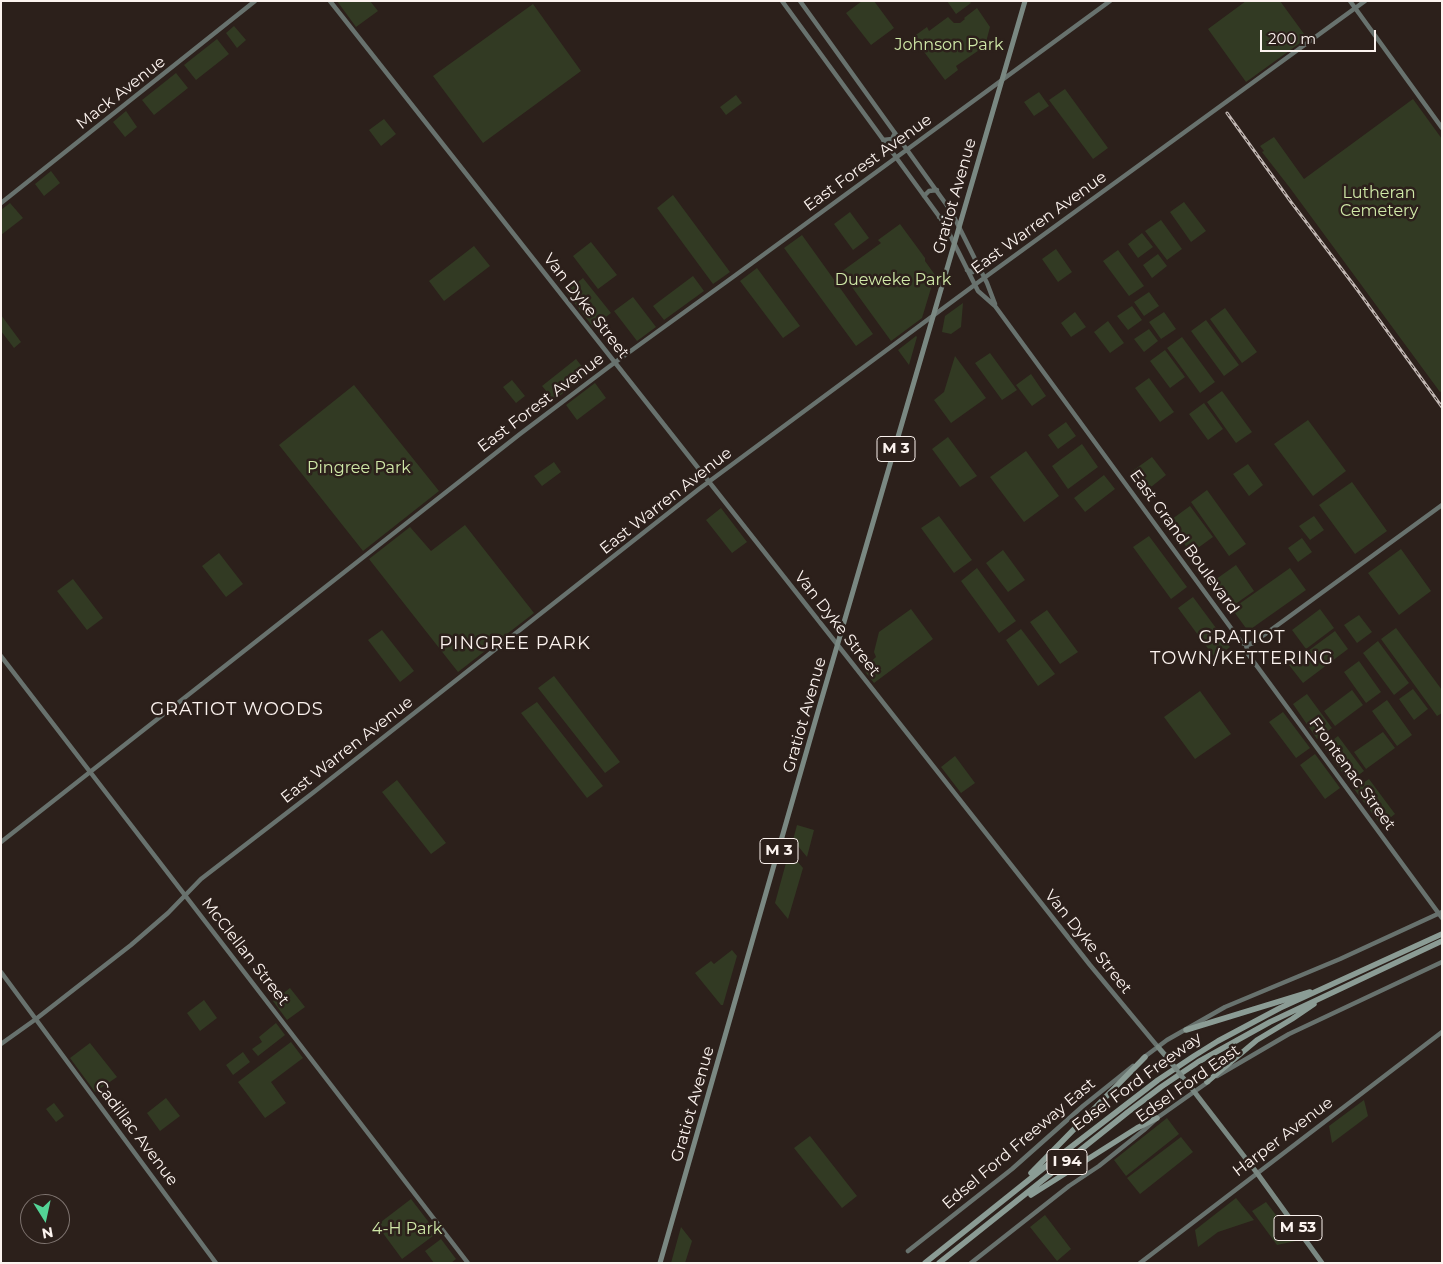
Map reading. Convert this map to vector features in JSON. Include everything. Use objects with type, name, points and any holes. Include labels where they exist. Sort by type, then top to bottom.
[{"type":"highway","name":"Edsel Ford Freeway","points":[[925,1263],[1018,1187],[1158,1080],[1194,1056],[1245,1026],[1442,934]]},
{"type":"highway","name":"Edsel Ford Freeway","points":[[939,1263],[1128,1112],[1198,1062],[1255,1029],[1442,942]]},
{"type":"highway","points":[[1186,1030],[1301,993],[1320,990]]},
{"type":"highway","points":[[1207,1082],[1257,1040],[1301,1014],[1326,996]]},
{"type":"highway","points":[[1018,1187],[1145,1056]]},
{"type":"highway","points":[[1006,1211],[1137,1128],[1157,1118]]},
{"type":"main road","name":"Mack Avenue","points":[[1,203],[255,1]]},
{"type":"main road","name":"Van Dyke Street","points":[[330,1],[1111,992],[1189,1085],[1258,1173],[1322,1263]]},
{"type":"main road","name":"East Grand Boulevard","points":[[782,1],[939,217],[978,291],[995,306],[1240,641],[1246,644]]},
{"type":"main road","name":"East Grand Boulevard","points":[[800,1],[951,211],[978,265],[995,306]]},
{"type":"main road","name":"Gratiot Avenue","points":[[660,1263],[1025,1]]},
{"type":"main road","name":"East Forest Avenue","points":[[1,842],[501,448],[614,362],[715,291],[1110,1]]},
{"type":"main road","points":[[1350,1],[1442,128]]},
{"type":"main road","name":"East Warren Avenue","points":[[1,1044],[131,945],[168,914],[201,879],[708,482],[1364,1]]},
{"type":"main road","points":[[884,140],[892,139],[895,133]]},
{"type":"main road","points":[[924,196],[929,191],[937,190]]},
{"type":"main road","points":[[939,217],[946,216],[951,211]]},
{"type":"main road","points":[[967,270],[973,272],[978,265]]},
{"type":"main road","points":[[1246,644],[1253,643],[1442,504]]},
{"type":"main road","name":"Frontenac Street","points":[[1246,644],[1248,654],[1441,914]]},
{"type":"main road","name":"McClellan Street","points":[[1,656],[468,1263]]},
{"type":"main road","points":[[1186,1030],[1234,1003],[1441,914]]},
{"type":"main road","name":"Edsel Ford East","points":[[971,1263],[1069,1186],[1106,1160],[1157,1118],[1207,1082],[1289,1034],[1442,962]]},
{"type":"main road","name":"Cadillac Avenue","points":[[1,972],[216,1263]]},
{"type":"main road","name":"Edsel Ford Freeway East","points":[[908,1251],[1018,1164],[1083,1106],[1145,1056],[1186,1030]]},
{"type":"main road","name":"Harper Avenue","points":[[1140,1263],[1442,1032]]},
{"type":"green space","points":[[337,1],[370,1],[378,11],[356,27]]},
{"type":"green space","points":[[862,1],[874,1],[894,28],[871,45],[846,13]]},
{"type":"green space","points":[[947,1],[969,1],[971,3],[956,14]]},
{"type":"green space","points":[[1246,1],[1280,1],[1307,38],[1246,82],[1208,29]]},
{"type":"green space","points":[[533,4],[581,71],[483,143],[433,76]]},
{"type":"green space","name":"Johnson Park","points":[[977,8],[990,27],[985,46],[956,66],[958,70],[945,80],[913,37],[927,27],[929,31],[948,17],[954,23],[960,23]]},
{"type":"green space","points":[[234,26],[246,40],[237,48],[226,33]]},
{"type":"green space","points":[[217,39],[229,54],[196,80],[184,65]]},
{"type":"green space","points":[[176,73],[188,88],[154,115],[142,100]]},
{"type":"green space","points":[[1065,89],[1108,148],[1093,159],[1049,100]]},
{"type":"green space","points":[[1039,92],[1049,106],[1034,116],[1024,102]]},
{"type":"green space","points":[[736,95],[742,103],[726,115],[720,107]]},
{"type":"green space","name":"Lutheran Cemetery","points":[[1413,99],[1442,139],[1442,391],[1440,392],[1262,152],[1264,151],[1260,146],[1274,137],[1304,179]]},
{"type":"green space","points":[[126,111],[137,127],[125,137],[113,122]]},
{"type":"green space","points":[[384,119],[396,134],[381,146],[369,130]]},
{"type":"green space","points":[[51,171],[60,183],[44,196],[35,184]]},
{"type":"green space","points":[[673,195],[730,272],[713,284],[657,208]]},
{"type":"green space","points":[[1184,202],[1206,231],[1191,242],[1170,212]]},
{"type":"green space","points":[[10,203],[23,218],[1,235],[1,210]]},
{"type":"green space","points":[[850,212],[869,238],[853,250],[834,224]]},
{"type":"green space","points":[[1161,220],[1182,249],[1167,260],[1145,231]]},
{"type":"green space","name":"Dueweke Park","points":[[900,224],[935,275],[922,318],[891,341],[841,272],[881,243],[878,240]]},
{"type":"green space","points":[[1142,233],[1153,247],[1138,258],[1128,244]]},
{"type":"green space","points":[[802,235],[873,334],[856,346],[784,248]]},
{"type":"green space","points":[[591,242],[617,275],[598,289],[573,256]]},
{"type":"green space","points":[[474,246],[490,266],[444,301],[429,281]]},
{"type":"green space","points":[[1056,249],[1072,272],[1058,282],[1042,259]]},
{"type":"green space","points":[[1118,250],[1144,286],[1129,296],[1103,261]]},
{"type":"green space","points":[[1158,254],[1167,266],[1152,278],[1143,265]]},
{"type":"green space","points":[[757,268],[800,326],[783,338],[740,281]]},
{"type":"green space","points":[[693,276],[704,291],[664,320],[653,306]]},
{"type":"green space","points":[[583,278],[611,313],[593,327],[566,292]]},
{"type":"green space","points":[[1149,292],[1159,306],[1144,316],[1134,302]]},
{"type":"green space","points":[[633,297],[656,327],[637,341],[614,311]]},
{"type":"green space","points":[[963,303],[961,327],[951,334],[942,332],[945,316]]},
{"type":"green space","points":[[1132,306],[1142,320],[1128,330],[1117,316]]},
{"type":"green space","points":[[1225,308],[1257,352],[1242,363],[1210,319]]},
{"type":"green space","points":[[1075,312],[1086,327],[1071,337],[1061,323]]},
{"type":"green space","points":[[1164,312],[1176,329],[1161,339],[1149,322]]},
{"type":"green space","points":[[1,315],[21,342],[14,348],[1,331]]},
{"type":"green space","points":[[1206,320],[1239,365],[1224,376],[1191,331]]},
{"type":"green space","points":[[1108,321],[1124,343],[1110,353],[1094,332]]},
{"type":"green space","points":[[1149,329],[1158,341],[1144,352],[1134,339]]},
{"type":"green space","points":[[917,337],[909,365],[898,350]]},
{"type":"green space","points":[[1182,337],[1215,382],[1200,393],[1167,348]]},
{"type":"green space","points":[[1165,350],[1185,377],[1170,388],[1150,361]]},
{"type":"green space","points":[[990,353],[1017,390],[1002,400],[975,363]]},
{"type":"green space","points":[[955,356],[986,398],[951,423],[934,400],[944,392]]},
{"type":"green space","points":[[576,359],[588,374],[554,400],[542,386]]},
{"type":"green space","points":[[1031,374],[1046,396],[1032,406],[1016,385]]},
{"type":"green space","points":[[1149,378],[1174,412],[1160,422],[1135,388]]},
{"type":"green space","points":[[512,380],[525,396],[516,403],[503,387]]},
{"type":"green space","points":[[595,383],[606,398],[577,420],[566,405]]},
{"type":"green space","name":"Pingree Park","points":[[354,385],[439,491],[363,551],[279,445]]},
{"type":"green space","points":[[1222,391],[1252,432],[1236,443],[1207,402]]},
{"type":"green space","points":[[1204,403],[1223,429],[1208,440],[1189,414]]},
{"type":"green space","points":[[1308,420],[1346,471],[1313,496],[1274,444]]},
{"type":"green space","points":[[1066,422],[1076,436],[1058,449],[1048,435]]},
{"type":"green space","points":[[948,437],[977,476],[960,487],[932,449]]},
{"type":"green space","points":[[1082,444],[1098,467],[1068,489],[1052,466]]},
{"type":"green space","points":[[1026,451],[1059,496],[1024,522],[990,477]]},
{"type":"green space","points":[[1152,457],[1166,475],[1146,491],[1131,472]]},
{"type":"green space","points":[[554,462],[561,472],[542,486],[534,476]]},
{"type":"green space","points":[[1248,464],[1263,485],[1249,496],[1233,474]]},
{"type":"green space","points":[[1104,475],[1115,489],[1085,512],[1074,498]]},
{"type":"green space","points":[[1352,482],[1387,531],[1355,554],[1319,505]]},
{"type":"green space","points":[[1207,490],[1246,544],[1229,556],[1191,502]]},
{"type":"green space","points":[[1190,506],[1213,537],[1191,553],[1168,522]]},
{"type":"green space","points":[[721,508],[747,542],[732,553],[706,520]]},
{"type":"green space","points":[[939,516],[972,560],[954,573],[921,528]]},
{"type":"green space","points":[[1314,516],[1324,530],[1310,540],[1299,526]]},
{"type":"green space","name":"Pingree Park","points":[[465,525],[534,613],[458,672],[369,559],[410,527],[431,551]]},
{"type":"green space","points":[[1149,536],[1187,587],[1171,599],[1133,547]]},
{"type":"green space","points":[[1302,538],[1312,552],[1298,562],[1288,548]]},
{"type":"green space","points":[[1401,549],[1431,591],[1399,615],[1368,573]]},
{"type":"green space","points":[[1003,550],[1025,580],[1008,592],[986,563]]},
{"type":"green space","points":[[219,553],[243,584],[226,597],[202,566]]},
{"type":"green space","points":[[1236,565],[1254,591],[1231,607],[1212,582]]},
{"type":"green space","points":[[977,568],[1016,621],[999,633],[961,581]]},
{"type":"green space","points":[[1290,568],[1306,590],[1248,631],[1232,609]]},
{"type":"green space","points":[[73,579],[103,618],[87,630],[57,591]]},
{"type":"green space","points":[[1193,597],[1230,647],[1215,658],[1178,608]]},
{"type":"green space","points":[[911,609],[933,639],[874,683],[863,669],[876,657],[874,652],[879,632]]},
{"type":"green space","points":[[1320,609],[1334,628],[1306,649],[1292,630]]},
{"type":"green space","points":[[1047,610],[1078,652],[1060,664],[1030,622]]},
{"type":"green space","points":[[1359,615],[1372,632],[1357,643],[1344,625]]},
{"type":"green space","points":[[1396,628],[1442,690],[1442,713],[1437,716],[1381,639]]},
{"type":"green space","points":[[1021,629],[1055,674],[1038,686],[1006,640]]},
{"type":"green space","points":[[382,630],[414,671],[400,682],[368,640]]},
{"type":"green space","points":[[1335,631],[1348,649],[1303,683],[1289,665]]},
{"type":"green space","points":[[1378,641],[1409,683],[1394,695],[1363,653]]},
{"type":"green space","points":[[1359,661],[1381,692],[1366,703],[1344,672]]},
{"type":"green space","points":[[554,676],[620,762],[605,773],[538,688]]},
{"type":"green space","points":[[1413,689],[1428,709],[1414,720],[1399,699]]},
{"type":"green space","points":[[1352,690],[1363,705],[1335,726],[1324,711]]},
{"type":"green space","points":[[1200,691],[1231,734],[1195,759],[1164,717]]},
{"type":"green space","points":[[1307,694],[1332,728],[1317,739],[1293,704]]},
{"type":"green space","points":[[1387,700],[1412,735],[1397,746],[1372,711]]},
{"type":"green space","points":[[537,702],[603,786],[587,798],[521,713]]},
{"type":"green space","points":[[1283,712],[1310,748],[1296,758],[1269,722]]},
{"type":"green space","points":[[1383,732],[1395,748],[1366,769],[1354,752]]},
{"type":"green space","points":[[1338,736],[1364,771],[1349,782],[1324,747]]},
{"type":"green space","points":[[1315,754],[1340,788],[1325,799],[1300,765]]},
{"type":"green space","points":[[955,756],[975,783],[961,793],[941,767]]},
{"type":"green space","points":[[1369,779],[1395,814],[1381,825],[1354,789]]},
{"type":"green space","points":[[397,780],[446,843],[431,854],[382,792]]},
{"type":"green space","points":[[797,825],[814,830],[807,857],[793,840]]},
{"type":"green space","points":[[789,852],[803,868],[788,919],[775,903]]},
{"type":"green space","points":[[732,950],[737,956],[723,1005],[721,1005],[695,973],[711,961],[714,964]]},
{"type":"green space","points":[[290,988],[305,1007],[287,1020],[273,1001]]},
{"type":"green space","points":[[204,1000],[217,1018],[200,1031],[187,1013]]},
{"type":"green space","points":[[276,1023],[285,1035],[258,1056],[252,1049],[262,1042],[259,1037]]},
{"type":"green space","points":[[291,1042],[303,1058],[271,1082],[286,1103],[265,1118],[238,1082]]},
{"type":"green space","points":[[90,1043],[117,1077],[95,1092],[70,1058]]},
{"type":"green space","points":[[243,1052],[250,1062],[233,1075],[226,1065]]},
{"type":"green space","points":[[166,1098],[180,1116],[160,1131],[147,1113]]},
{"type":"green space","points":[[1364,1100],[1368,1116],[1332,1143],[1329,1126]]},
{"type":"green space","points":[[54,1103],[64,1116],[56,1122],[46,1109]]},
{"type":"green space","points":[[1167,1118],[1179,1134],[1126,1176],[1114,1160]]},
{"type":"green space","points":[[810,1136],[857,1196],[842,1208],[794,1148]]},
{"type":"green space","points":[[1181,1137],[1193,1152],[1140,1194],[1127,1178]]},
{"type":"green space","points":[[1236,1198],[1254,1220],[1218,1232],[1198,1247],[1195,1230]]},
{"type":"green space","name":"4-H Park","points":[[411,1199],[437,1233],[402,1259],[377,1225]]},
{"type":"green space","points":[[1266,1202],[1296,1241],[1277,1245],[1252,1211]]},
{"type":"green space","points":[[1045,1215],[1071,1249],[1057,1261],[1030,1227]]},
{"type":"green space","points":[[681,1227],[692,1241],[685,1263],[671,1263]]},
{"type":"green space","points":[[441,1239],[456,1259],[451,1263],[434,1263],[425,1251]]},
{"type":"railway","points":[[1227,113],[1442,407]]},
{"type":"district","name":"PINGREE PARK","points":[[515,644]]},
{"type":"district","name":"GRATIOT TOWN/KETTERING","points":[[1242,648]]},
{"type":"district","name":"GRATIOT WOODS","points":[[237,710]]}]
